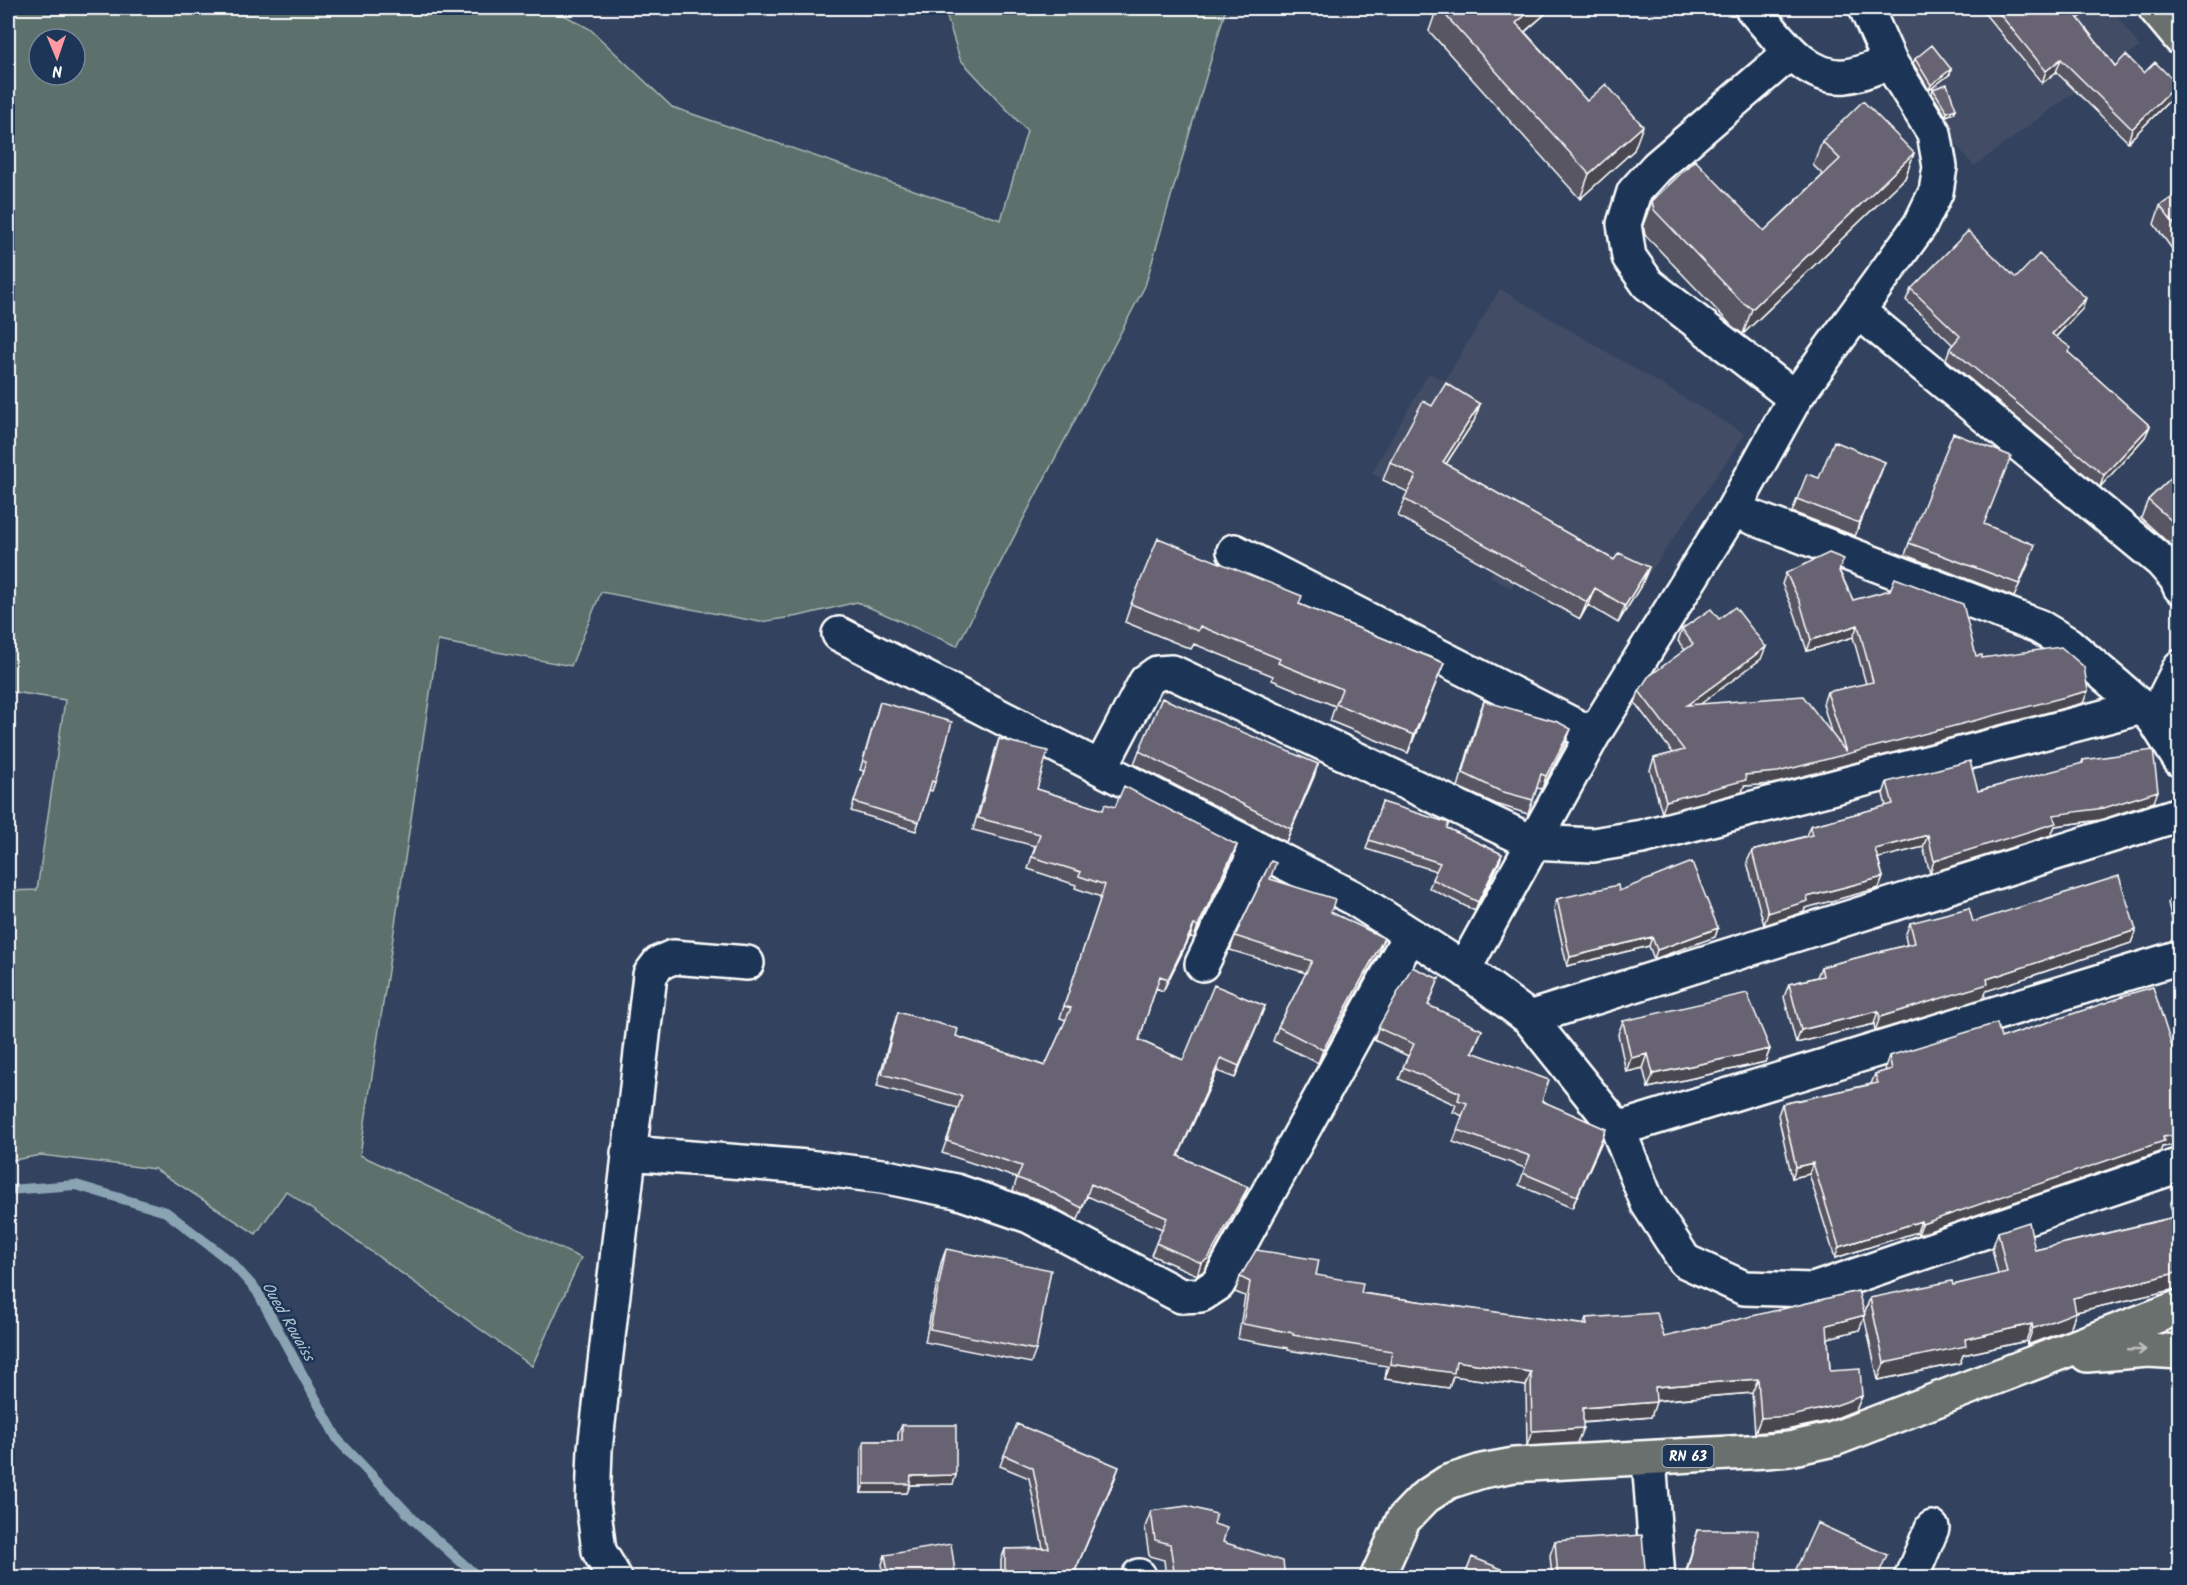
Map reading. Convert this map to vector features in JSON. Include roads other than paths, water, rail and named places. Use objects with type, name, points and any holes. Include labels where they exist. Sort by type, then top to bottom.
[{"type":"main road","points":[[2155,8],[2180,38]]},
{"type":"main road","name":"RN 63","points":[[1377,1578],[1403,1520],[1425,1497],[1448,1482],[1482,1471],[1514,1465],[1766,1452],[1834,1439],[2180,1307]]},
{"type":"main road","name":"RN 63","points":[[2037,1361],[2125,1350],[2180,1352]]},
{"type":"street","points":[[1752,8],[1791,52],[1806,65],[1826,75],[1845,76],[1890,62]]},
{"type":"street","points":[[1464,969],[1593,735],[1733,510],[1795,398],[1920,225],[1936,192],[1940,167],[1934,133],[1890,62],[1866,8]]},
{"type":"street","points":[[1791,52],[1657,167],[1634,192],[1624,224],[1629,257],[1648,284],[1795,398]]},
{"type":"street","points":[[1858,311],[2161,561],[2180,586]]},
{"type":"street","points":[[1733,510],[2038,626],[2068,645],[2148,713],[2180,760]]},
{"type":"street","points":[[1234,551],[1593,735]]},
{"type":"street","points":[[839,634],[1352,897],[1464,969],[1529,1018],[1618,1129],[1648,1204],[1685,1261],[1744,1288],[1813,1290],[2180,1165]]},
{"type":"street","points":[[1101,767],[1146,681],[1157,673],[1172,672],[1532,843],[1593,845],[1642,837],[2148,713],[2180,667]]},
{"type":"street","points":[[1529,1018],[2180,814]]},
{"type":"street","points":[[1202,964],[1258,848]]},
{"type":"street","points":[[628,1153],[807,1167],[882,1176],[956,1191],[1029,1216],[1181,1296],[1201,1295],[1218,1284],[1410,935]]},
{"type":"street","points":[[615,1578],[599,1551],[593,1492],[595,1449],[650,975],[659,963],[673,957],[747,963]]},
{"type":"street","points":[[1618,1129],[2180,957]]},
{"type":"street","points":[[1649,1459],[1658,1578]]},
{"type":"street","points":[[1911,1578],[1932,1528]]},
{"type":"waterway","name":"Oued Rouaiss","points":[[8,1190],[76,1185],[166,1212],[230,1261],[257,1291],[338,1440],[414,1520],[479,1578]]}]
